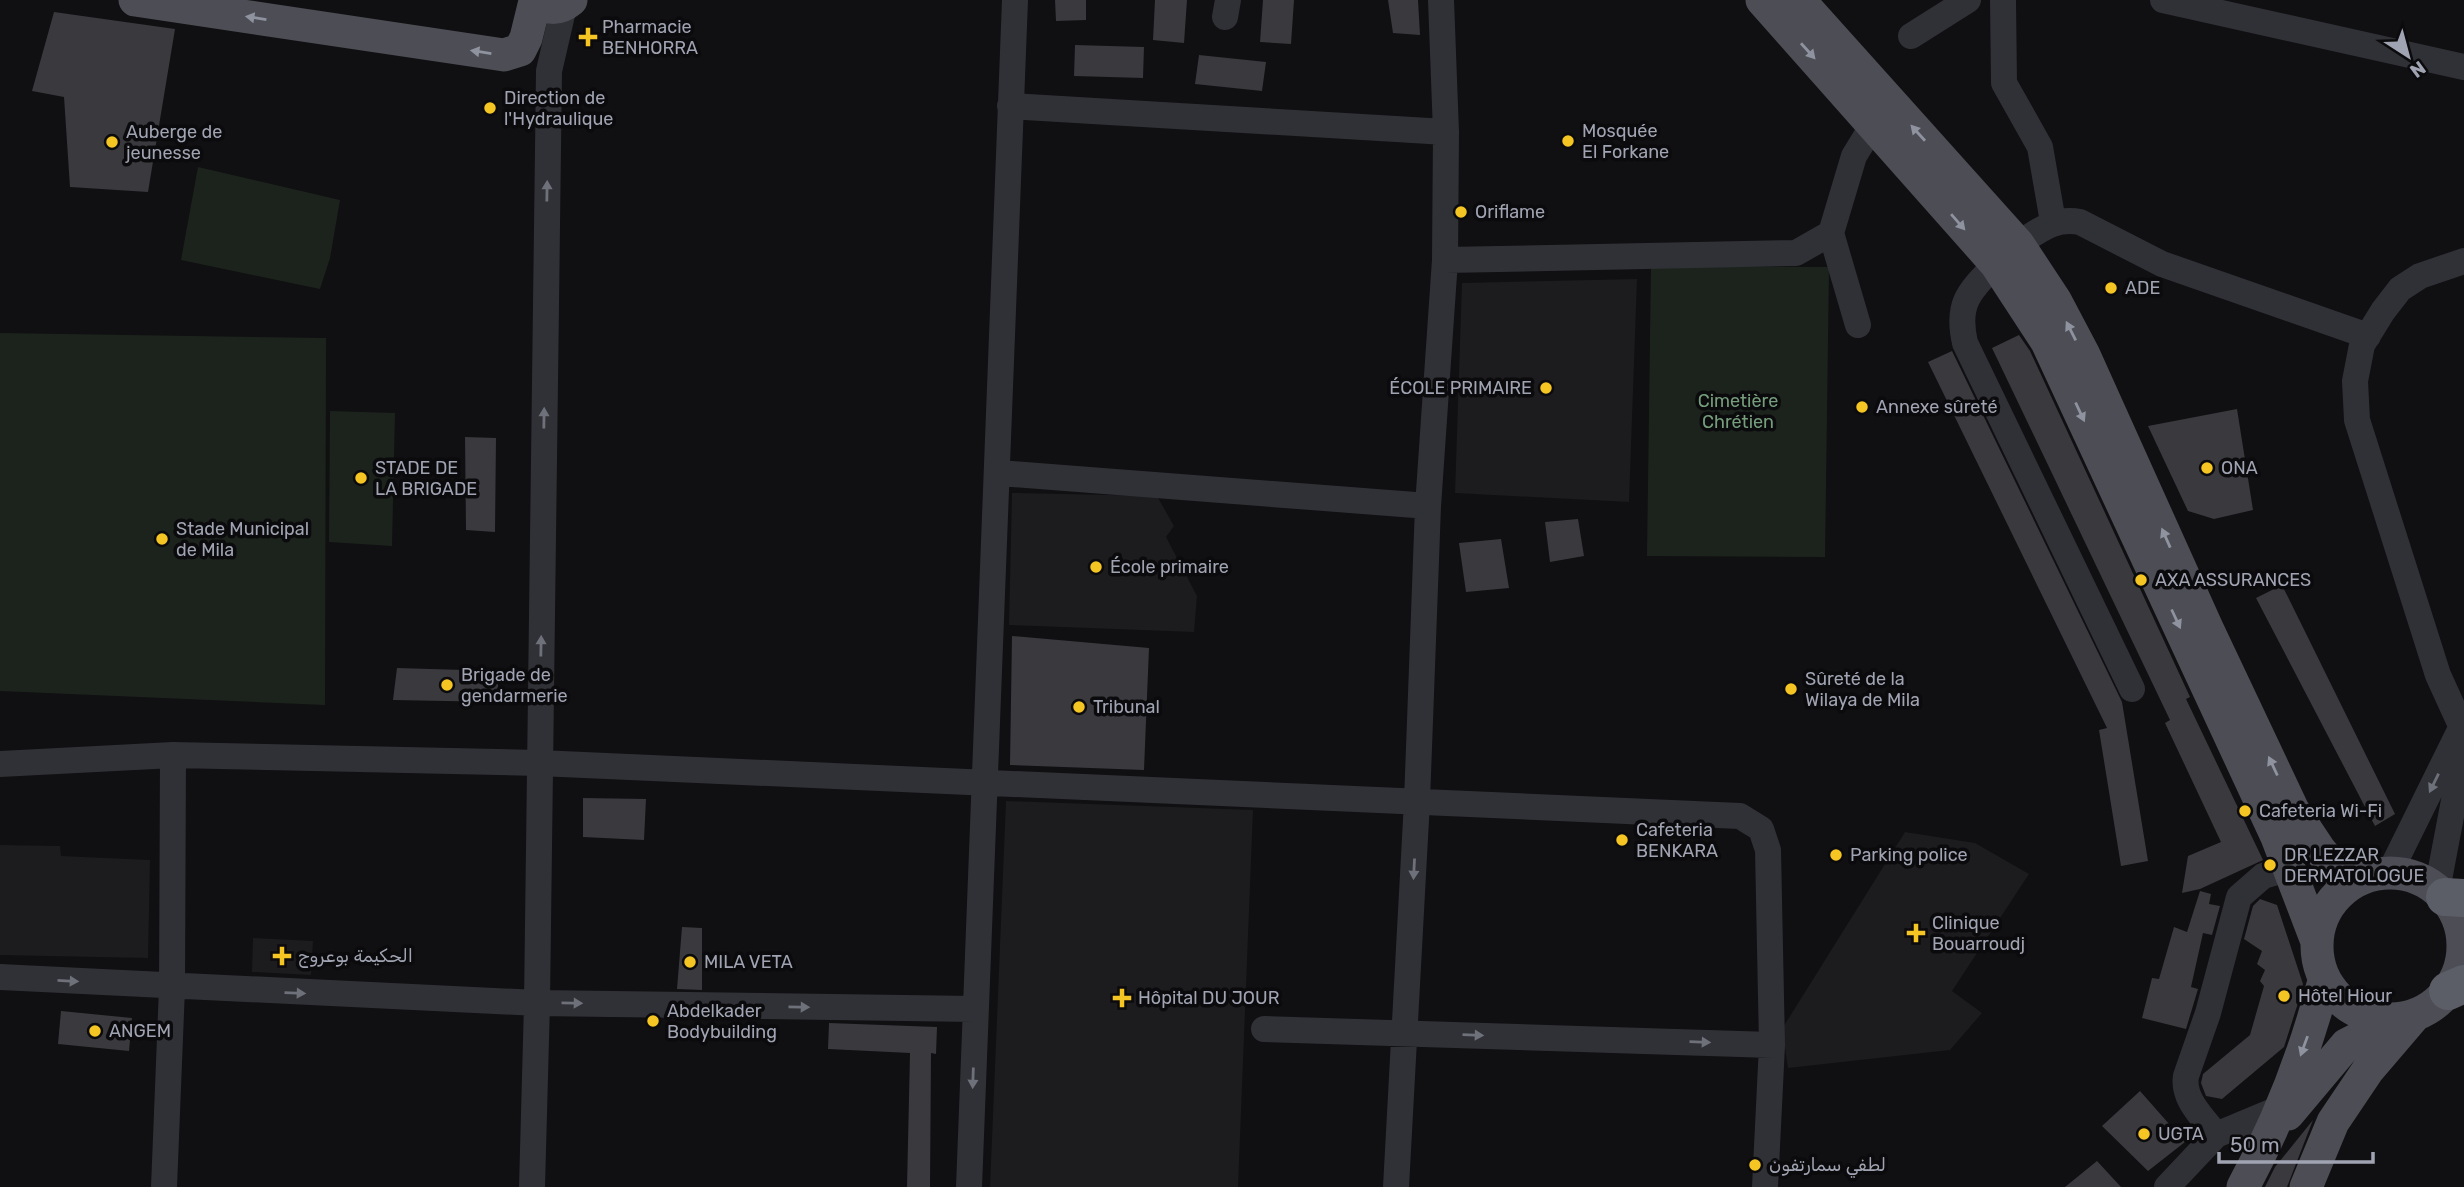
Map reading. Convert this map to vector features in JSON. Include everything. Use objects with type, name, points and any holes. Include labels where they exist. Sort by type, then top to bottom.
[{"type":"main road","points":[[135,0],[504,55],[520,50],[551,2]]},
{"type":"main road","points":[[1762,0],[1873,125],[2055,300],[2084,355],[2293,810],[2319,849],[2349,884]]},
{"type":"main road","points":[[1800,0],[2007,254],[2290,868],[2316,939]]},
{"type":"main road","points":[[2279,1118],[2346,1045],[2433,1006],[2456,988],[2463,944],[2449,895],[2411,876],[2390,872],[2349,884],[2333,899],[2321,918],[2316,939],[2317,961],[2330,989],[2346,1045],[2333,1122]]},
{"type":"main road","points":[[2330,989],[2363,1014],[2405,1017]]},
{"type":"main road","points":[[2243,1187],[2279,1118],[2314,1018],[2330,989]]},
{"type":"main road","points":[[2306,1187],[2333,1122],[2405,1017]]},
{"type":"street","points":[[969,1187],[987,785],[1015,0]]},
{"type":"street","points":[[1396,1187],[1417,801],[1428,506],[1445,260],[1446,132],[1441,0]]},
{"type":"street","points":[[1911,36],[1968,0]]},
{"type":"street","points":[[2003,0],[2004,83],[2040,146],[2053,222]]},
{"type":"street","points":[[2163,0],[2464,66]]},
{"type":"street","points":[[532,1187],[551,2]]},
{"type":"street","points":[[520,50],[549,71]]},
{"type":"street","points":[[1010,106],[1446,132]]},
{"type":"street","points":[[1858,325],[1831,233],[1854,156],[1873,125]]},
{"type":"street","points":[[2132,690],[1965,343],[1959,319],[1970,291],[2007,254],[2053,222],[2066,219],[2080,222],[2162,264],[2368,335]]},
{"type":"street","points":[[1445,260],[1796,253],[1831,233]]},
{"type":"street","points":[[2449,895],[2463,733],[2438,675],[2357,420],[2355,381],[2362,345],[2400,289],[2420,276],[2464,261]]},
{"type":"street","points":[[999,473],[1428,506]]},
{"type":"street","points":[[2390,872],[2463,733]]},
{"type":"street","points":[[164,1187],[172,988],[173,755]]},
{"type":"street","points":[[0,764],[173,755],[539,763],[987,785],[1740,816],[1756,824],[1766,839],[1768,850],[1772,1045],[1765,1187]]},
{"type":"street","points":[[2216,1135],[2188,1097],[2184,1086],[2186,1076],[2208,1013],[2239,897],[2263,877],[2290,868]]},
{"type":"street","points":[[0,977],[172,988],[537,1003],[975,1009]]},
{"type":"street","points":[[1264,1029],[1772,1045]]},
{"type":"street","points":[[2167,1187],[2216,1135],[2279,1118]]},
{"type":"shaded area","name":"ÉCOLE PRIMAIRE","points":[[1637,279],[1629,502],[1455,493],[1462,283]]},
{"type":"shaded area","name":"École primaire","points":[[1012,493],[1157,496],[1174,526],[1166,537],[1197,596],[1194,632],[1009,625]]},
{"type":"shaded area","name":"Hôpital DU JOUR","points":[[1006,801],[1253,810],[1238,1187],[990,1187]]},
{"type":"shaded area","name":"Clinique Bouarroudj","points":[[1905,832],[1975,843],[2029,874],[1952,991],[1982,1013],[1950,1050],[1788,1068],[1782,1029]]},
{"type":"shaded area","points":[[0,845],[60,846],[61,856],[150,860],[148,958],[0,955]]},
{"type":"shaded area","name":"الحكيمة بوعروج","points":[[253,938],[313,941],[311,975],[252,972]]},
{"type":"green space","points":[[198,167],[340,200],[330,258],[320,289],[181,260]]},
{"type":"green space","name":"Cimetière Chrétien","points":[[1651,266],[1829,267],[1825,557],[1647,556]]},
{"type":"green space","name":"Stade Municipal de Mila","points":[[0,333],[326,338],[325,705],[0,691]]},
{"type":"green space","name":"STADE DE LA BRIGADE","points":[[330,411],[395,413],[392,546],[329,542]]},
{"type":"building","points":[[1055,0],[1086,0],[1086,20],[1056,21]]},
{"type":"building","points":[[1155,0],[1187,0],[1184,43],[1153,40]]},
{"type":"building","points":[[1263,0],[1294,0],[1291,44],[1260,42]]},
{"type":"building","points":[[1388,0],[1418,0],[1420,35],[1393,33]]},
{"type":"building","name":"Auberge de jeunesse","points":[[54,12],[175,29],[148,192],[70,187],[64,97],[32,91]]},
{"type":"building","points":[[1075,45],[1144,47],[1143,78],[1074,76]]},
{"type":"building","points":[[1199,55],[1266,62],[1262,91],[1195,84]]},
{"type":"building","points":[[2019,335],[2030,351],[2190,697],[2186,699],[2263,860],[2200,889],[2182,893],[2188,856],[2221,842],[2165,723],[2170,720],[1992,348]]},
{"type":"building","points":[[1952,351],[2122,702],[2148,861],[2121,866],[2099,730],[2107,728],[1928,362]]},
{"type":"building","name":"ONA","points":[[2237,409],[2253,510],[2214,519],[2188,511],[2148,426]]},
{"type":"building","points":[[465,437],[496,438],[495,532],[466,530]]},
{"type":"building","points":[[1578,519],[1584,556],[1550,562],[1545,522]]},
{"type":"building","points":[[1501,539],[1509,588],[1466,592],[1459,543]]},
{"type":"building","points":[[2282,585],[2395,814],[2375,826],[2256,598]]},
{"type":"building","name":"Tribunal","points":[[1012,636],[1149,648],[1144,770],[1010,765]]},
{"type":"building","name":"Brigade de gendarmerie","points":[[397,668],[498,671],[498,702],[393,700]]},
{"type":"building","points":[[583,798],[646,799],[644,840],[583,837]]},
{"type":"building","points":[[2200,891],[2211,894],[2209,904],[2220,906],[2212,935],[2203,933],[2191,987],[2198,989],[2186,1029],[2142,1018],[2152,978],[2159,979],[2174,927],[2187,932]]},
{"type":"building","name":"Hôtel Hiour","points":[[2260,899],[2277,905],[2303,984],[2298,1003],[2284,1047],[2222,1099],[2206,1096],[2201,1083],[2203,1074],[2250,1035],[2264,986],[2260,981],[2265,970],[2257,964],[2262,951],[2244,939],[2253,906]]},
{"type":"building","name":"MILA VETA","points":[[682,927],[702,928],[702,990],[677,989]]},
{"type":"building","name":"ANGEM","points":[[61,1011],[132,1018],[129,1051],[58,1044]]},
{"type":"building","points":[[829,1023],[937,1027],[936,1054],[931,1053],[930,1187],[907,1187],[910,1053],[828,1049]]},
{"type":"building","name":"UGTA","points":[[2140,1091],[2185,1142],[2148,1171],[2102,1126]]},
{"type":"building","points":[[2313,1120],[2287,1187],[2265,1187],[2275,1167]]},
{"type":"building","points":[[2097,1161],[2121,1187],[2065,1187]]},
{"type":"place","name":"Pharmacie BENHORRA","points":[[588,37]]},
{"type":"place","name":"Direction de l'Hydraulique","points":[[490,108]]},
{"type":"place","name":"Mosquée El Forkane","points":[[1568,141]]},
{"type":"place","name":"Auberge de jeunesse","points":[[112,142]]},
{"type":"place","name":"Oriflame","points":[[1461,212]]},
{"type":"place","name":"ADE","points":[[2111,288]]},
{"type":"place","name":"ÉCOLE PRIMAIRE","points":[[1546,388]]},
{"type":"place","name":"Annexe sûreté","points":[[1862,407]]},
{"type":"place","name":"ONA","points":[[2207,468]]},
{"type":"place","name":"STADE DE LA BRIGADE","points":[[361,478]]},
{"type":"place","name":"Stade Municipal de Mila","points":[[162,539]]},
{"type":"place","name":"École primaire","points":[[1096,567]]},
{"type":"place","name":"AXA ASSURANCES","points":[[2141,580]]},
{"type":"place","name":"Brigade de gendarmerie","points":[[447,685]]},
{"type":"place","name":"Sûreté de la Wilaya de Mila","points":[[1791,689]]},
{"type":"place","name":"Tribunal","points":[[1079,707]]},
{"type":"place","name":"Cafeteria Wi-Fi","points":[[2245,811]]},
{"type":"place","name":"Cafeteria BENKARA","points":[[1622,840]]},
{"type":"place","name":"Parking police","points":[[1836,855]]},
{"type":"place","name":"DR LEZZAR DERMATOLOGUE","points":[[2270,865]]},
{"type":"place","name":"Clinique Bouarroudj","points":[[1916,933]]},
{"type":"place","name":"الحكيمة بوعروج","points":[[282,956]]},
{"type":"place","name":"MILA VETA","points":[[690,962]]},
{"type":"place","name":"Hôtel Hiour","points":[[2284,996]]},
{"type":"place","name":"Hôpital DU JOUR","points":[[1122,998]]},
{"type":"place","name":"Abdelkader Bodybuilding","points":[[653,1021]]},
{"type":"place","name":"ANGEM","points":[[95,1031]]},
{"type":"place","name":"UGTA","points":[[2144,1134]]},
{"type":"place","name":"لطفي سمارتفون","points":[[1755,1165]]}]
